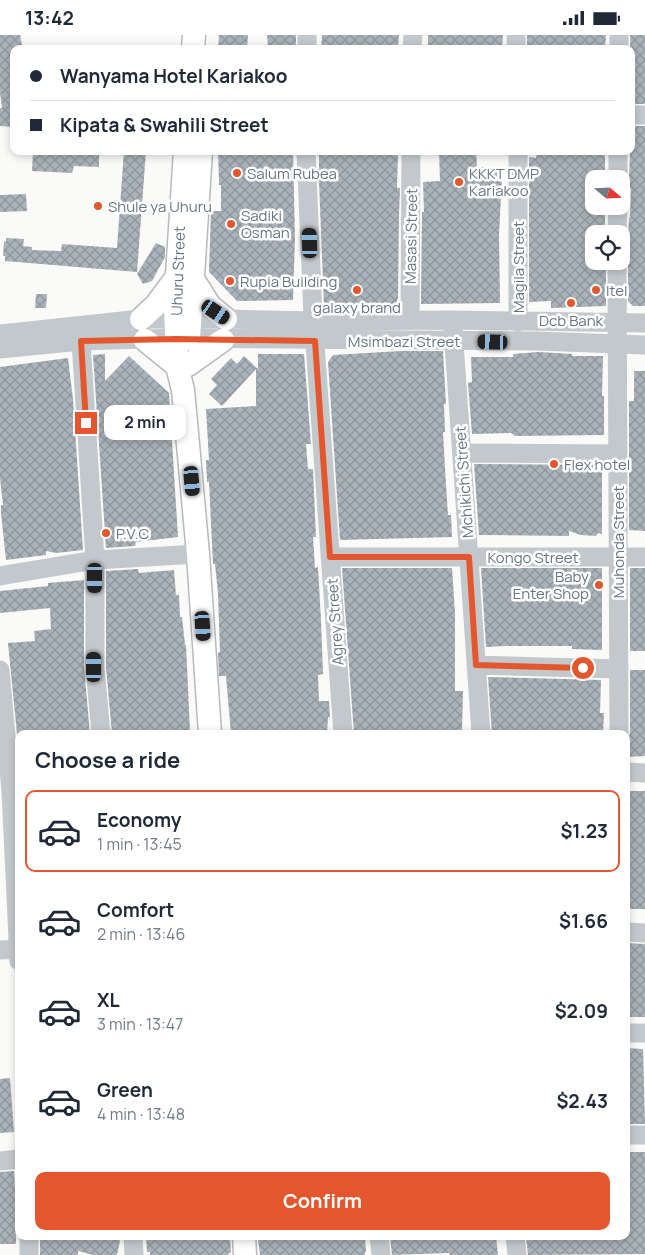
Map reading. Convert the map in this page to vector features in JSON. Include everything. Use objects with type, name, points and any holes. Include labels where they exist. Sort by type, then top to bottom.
[{"type":"main road","name":"Uhuru Street","points":[[185,155],[182,365],[198,554],[210,730]]},
{"type":"main road","name":"Uhuru Street","points":[[184,278],[200,155]]},
{"type":"main road","points":[[184,278],[210,306],[225,329],[182,365],[143,329],[156,305],[184,278]]},
{"type":"main road","points":[[244,1240],[245,1255]]},
{"type":"street","name":"Agrey Street","points":[[306,155],[315,341],[343,730]]},
{"type":"street","name":"Masasi Street","points":[[410,320],[412,155]]},
{"type":"street","name":"Magila Street","points":[[518,155],[518,322]]},
{"type":"street","points":[[618,155],[618,170]]},
{"type":"street","name":"Muhonda Street","points":[[617,270],[619,730]]},
{"type":"street","name":"Msimbazi Street","points":[[225,329],[314,321],[453,320],[645,323]]},
{"type":"street","name":"Mchikichi Street","points":[[453,320],[481,730]]},
{"type":"street","points":[[0,334],[143,329],[225,329]]},
{"type":"street","points":[[0,349],[81,341],[143,329]]},
{"type":"street","name":"Msimbazi Street","points":[[225,329],[315,341],[454,341],[645,345]]},
{"type":"street","points":[[81,341],[95,560],[94,667],[101,730]]},
{"type":"street","points":[[462,453],[617,454]]},
{"type":"street","points":[[0,576],[95,560],[198,554]]},
{"type":"street","name":"Kongo Street","points":[[330,557],[645,557]]},
{"type":"street","points":[[476,665],[618,669]]},
{"type":"street","points":[[0,670],[10,791],[15,890]]},
{"type":"street","points":[[630,772],[645,773]]},
{"type":"street","points":[[630,932],[645,933]]},
{"type":"street","points":[[0,950],[15,949]]},
{"type":"street","points":[[630,1033],[645,1033]]},
{"type":"street","points":[[630,1135],[645,1135]]},
{"type":"street","points":[[0,1161],[15,1159]]},
{"type":"street","points":[[29,1240],[29,1255]]},
{"type":"street","points":[[132,1240],[134,1255]]},
{"type":"street","points":[[379,1240],[381,1255]]},
{"type":"street","points":[[515,1240],[517,1255]]},
{"type":"building","points":[[0,35],[20,35],[22,45],[10,45],[10,127],[0,126],[0,108],[2,108],[0,92]]},
{"type":"building","points":[[219,35],[248,35],[247,45],[218,45]]},
{"type":"building","points":[[267,35],[296,35],[296,45],[268,45]]},
{"type":"building","points":[[322,35],[399,35],[398,45],[321,45]]},
{"type":"building","points":[[428,35],[503,35],[502,45],[428,45]]},
{"type":"building","points":[[527,35],[606,35],[605,45],[527,45]]},
{"type":"building","points":[[630,35],[645,35],[645,104],[635,104],[635,45],[630,45]]},
{"type":"building","points":[[635,126],[645,126],[645,306],[633,306],[628,301],[631,188],[630,155],[635,155]]},
{"type":"building","points":[[33,155],[99,155],[99,167],[74,166],[72,173],[32,171]]},
{"type":"building","points":[[124,155],[146,155],[137,272],[5,261],[5,256],[3,256],[6,238],[24,239],[23,246],[32,247],[32,250],[61,251],[62,244],[117,248]]},
{"type":"building","points":[[218,155],[293,155],[295,238],[293,300],[237,301],[209,272],[211,211],[221,211],[221,185],[219,185]]},
{"type":"building","points":[[319,155],[398,155],[397,188],[400,188],[398,298],[396,304],[324,305]]},
{"type":"building","points":[[439,155],[476,155],[477,167],[483,167],[483,171],[498,172],[498,177],[502,177],[499,235],[500,303],[421,304],[423,182],[440,181]]},
{"type":"building","points":[[536,155],[605,155],[605,170],[585,170],[585,215],[605,215],[605,225],[585,225],[585,270],[606,270],[606,306],[551,308],[551,301],[529,302],[529,157],[536,158]]},
{"type":"building","points":[[26,194],[27,211],[0,212],[0,195]]},
{"type":"building","points":[[156,243],[165,247],[165,257],[152,281],[143,284],[137,274]]},
{"type":"building","points":[[36,294],[47,294],[46,308],[35,308]]},
{"type":"building","points":[[401,351],[443,351],[446,404],[444,404],[445,432],[443,432],[448,515],[451,515],[452,537],[340,540],[328,362],[333,355]]},
{"type":"building","points":[[538,352],[572,354],[572,356],[603,356],[602,396],[604,396],[604,435],[515,436],[511,433],[472,434],[468,383],[472,382],[471,357],[513,357],[513,354]]},
{"type":"building","points":[[105,354],[105,381],[129,356],[169,393],[178,537],[136,542],[135,546],[106,548],[93,355]]},
{"type":"building","points":[[258,354],[304,354],[311,444],[306,444],[308,469],[313,469],[316,537],[313,537],[315,568],[318,567],[321,620],[323,674],[318,675],[319,701],[329,701],[330,717],[328,717],[327,730],[231,730],[226,676],[219,676],[218,593],[215,564],[213,564],[209,482],[207,482],[206,460],[209,460],[206,409],[256,406],[256,369],[222,406],[209,394],[217,385],[211,379],[231,358],[237,364],[244,356],[258,369]]},
{"type":"building","points":[[68,358],[73,399],[83,550],[56,553],[46,551],[46,555],[6,560],[1,513],[1,505],[3,505],[0,478],[0,367]]},
{"type":"building","points":[[634,371],[645,371],[645,531],[629,530],[629,401],[634,401]]},
{"type":"building","points":[[474,464],[602,465],[602,534],[598,533],[596,536],[581,535],[569,531],[569,536],[479,535]]},
{"type":"building","points":[[342,568],[452,568],[455,613],[455,691],[463,691],[462,730],[354,730]]},
{"type":"building","points":[[481,568],[602,568],[602,650],[572,649],[572,646],[486,647]]},
{"type":"building","points":[[630,568],[645,568],[645,651],[630,651]]},
{"type":"building","points":[[138,569],[139,573],[174,570],[176,595],[179,595],[180,617],[182,617],[186,645],[190,730],[112,730],[106,667],[106,571]]},
{"type":"building","points":[[84,580],[84,667],[90,730],[17,730],[8,643],[35,641],[34,631],[51,629],[50,608],[0,613],[0,591],[48,586],[48,583]]},
{"type":"building","points":[[630,670],[645,670],[645,756],[630,757]]},
{"type":"building","points":[[488,677],[601,680],[600,713],[604,713],[603,730],[492,730]]},
{"type":"building","points":[[630,791],[645,791],[645,909],[630,909]]},
{"type":"building","points":[[630,943],[645,944],[645,1017],[630,1017]]},
{"type":"building","points":[[630,1048],[643,1049],[645,1124],[630,1124]]},
{"type":"building","points":[[10,1078],[14,1132],[0,1133],[0,1079]]},
{"type":"building","points":[[630,1152],[645,1152],[645,1254],[528,1255],[526,1240],[630,1240]]},
{"type":"building","points":[[14,1171],[16,1244],[0,1244],[0,1172]]},
{"type":"building","points":[[40,1240],[120,1240],[117,1255],[93,1255],[78,1251],[78,1255],[40,1255]]},
{"type":"building","points":[[146,1240],[230,1240],[231,1253],[228,1253],[229,1255],[150,1255],[150,1252],[147,1252]]},
{"type":"building","points":[[258,1240],[365,1240],[365,1255],[260,1255]]},
{"type":"building","points":[[390,1240],[496,1240],[498,1255],[450,1255],[449,1253],[392,1255]]},
{"type":"place","name":"Salum Rubea","points":[[237,173]]},
{"type":"place","name":"KKKT DMP Kariakoo","points":[[459,182]]},
{"type":"place","name":"Shule ya Uhuru","points":[[98,206]]},
{"type":"place","name":"Sadiki Osman","points":[[231,224]]},
{"type":"place","name":"Rupia Building","points":[[230,281]]},
{"type":"place","name":"galaxy brand","points":[[357,290]]},
{"type":"place","name":"Itel","points":[[596,290]]},
{"type":"place","name":"Dcb Bank","points":[[571,303]]},
{"type":"place","name":"Flex hotel","points":[[554,464]]},
{"type":"place","name":"P.V.C","points":[[106,533]]},
{"type":"place","name":"Baby Enter Shop","points":[[599,585]]},
{"type":"route","points":[[86,423],[81,341],[176,339],[315,341],[330,557],[469,557],[476,665],[583,668]]}]
